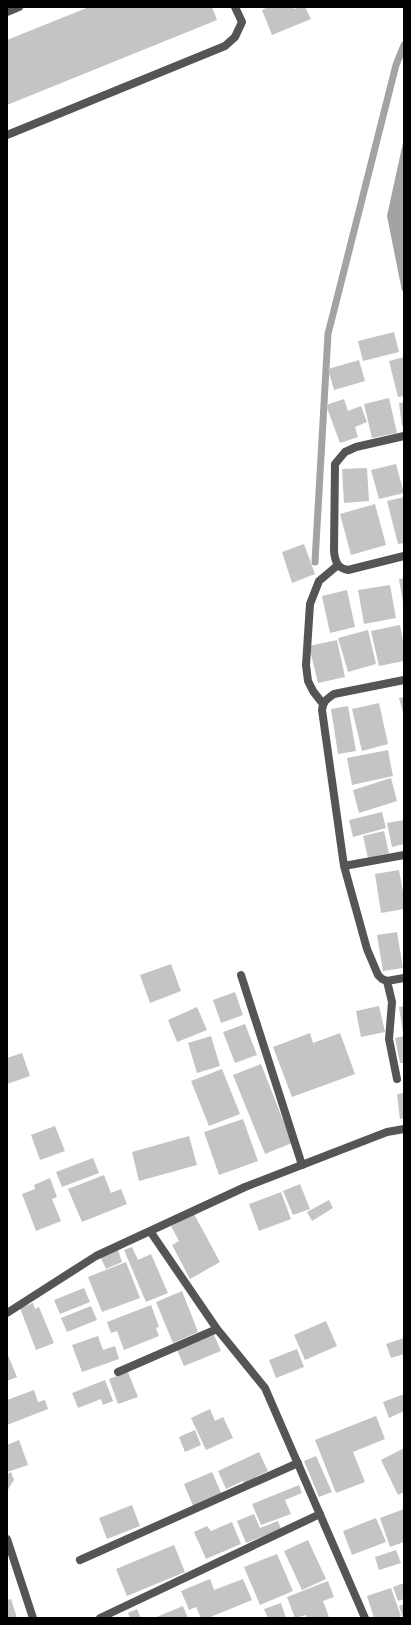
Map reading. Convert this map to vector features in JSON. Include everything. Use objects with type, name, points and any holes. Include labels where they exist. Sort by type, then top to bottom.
[{"type":"street","points":[[7,12],[19,7]]},
{"type":"street","points":[[7,134],[225,46],[234,37],[242,22],[235,7]]},
{"type":"street","points":[[404,436],[356,447],[345,452],[335,464],[334,551],[338,565],[342,569],[348,570],[404,556]]},
{"type":"street","points":[[323,704],[313,691],[308,681],[306,665],[310,604],[319,581],[338,565]]},
{"type":"street","points":[[404,680],[334,694],[326,699],[322,710],[344,866],[367,950],[378,975],[382,979],[387,981],[404,978]]},
{"type":"street","points":[[344,866],[404,855]]},
{"type":"street","points":[[241,975],[302,1164]]},
{"type":"street","points":[[387,981],[392,1002],[389,1039],[397,1079]]},
{"type":"street","points":[[7,1314],[96,1256],[245,1187],[387,1132],[404,1129]]},
{"type":"street","points":[[150,1231],[217,1329],[265,1388],[365,1618]]},
{"type":"street","points":[[118,1372],[217,1329]]},
{"type":"street","points":[[80,1560],[298,1463]]},
{"type":"street","points":[[100,1618],[320,1514]]},
{"type":"street","points":[[7,1539],[33,1618]]},
{"type":"shaded area","points":[[404,138],[404,290],[402,291],[387,216]]},
{"type":"building","points":[[89,7],[212,7],[217,20],[7,105],[7,40]]},
{"type":"building","points":[[268,7],[293,7],[294,9],[305,7],[311,19],[272,35],[262,10]]},
{"type":"building","points":[[394,332],[399,352],[363,361],[358,341]]},
{"type":"building","points":[[404,357],[404,396],[398,397],[389,361]]},
{"type":"building","points":[[359,360],[365,381],[334,390],[328,369]]},
{"type":"building","points":[[389,398],[397,433],[372,438],[364,404]]},
{"type":"building","points":[[344,399],[348,411],[361,406],[367,422],[355,427],[358,437],[340,443],[326,405]]},
{"type":"building","points":[[404,402],[404,425],[402,426],[399,403]]},
{"type":"building","points":[[396,464],[404,493],[379,499],[371,470]]},
{"type":"building","points":[[367,468],[369,501],[344,503],[342,469]]},
{"type":"building","points":[[404,497],[404,543],[398,544],[387,501]]},
{"type":"building","points":[[375,504],[386,545],[351,555],[340,514]]},
{"type":"building","points":[[304,544],[315,574],[292,583],[282,552]]},
{"type":"building","points":[[404,578],[404,603],[403,603],[399,579]]},
{"type":"building","points":[[390,585],[396,618],[364,624],[358,590]]},
{"type":"building","points":[[347,590],[355,627],[330,633],[322,596]]},
{"type":"building","points":[[400,625],[404,646],[404,661],[379,666],[371,631]]},
{"type":"building","points":[[368,630],[376,664],[348,672],[338,638]]},
{"type":"building","points":[[337,640],[345,677],[318,683],[309,646]]},
{"type":"building","points":[[404,697],[404,716],[399,698]]},
{"type":"building","points":[[379,703],[388,744],[362,751],[352,709]]},
{"type":"building","points":[[348,706],[356,751],[338,754],[331,709]]},
{"type":"building","points":[[388,750],[393,776],[352,785],[347,758]]},
{"type":"building","points":[[391,778],[397,801],[359,813],[353,790]]},
{"type":"building","points":[[382,812],[386,828],[353,837],[349,820]]},
{"type":"building","points":[[404,820],[404,844],[392,847],[387,823]]},
{"type":"building","points":[[384,831],[389,853],[368,858],[363,836]]},
{"type":"building","points":[[399,870],[404,897],[404,909],[381,913],[375,874]]},
{"type":"building","points":[[397,932],[403,968],[383,971],[377,935]]},
{"type":"building","points":[[171,964],[181,991],[150,1003],[140,975]]},
{"type":"building","points":[[235,992],[243,1015],[221,1023],[213,1000]]},
{"type":"building","points":[[379,1006],[385,1032],[361,1037],[356,1011]]},
{"type":"building","points":[[404,1006],[404,1032],[403,1033],[399,1007]]},
{"type":"building","points":[[197,1007],[207,1030],[177,1042],[168,1020]]},
{"type":"building","points":[[245,1024],[257,1055],[235,1063],[223,1032]]},
{"type":"building","points":[[310,1033],[313,1043],[340,1033],[355,1074],[292,1097],[273,1047]]},
{"type":"building","points":[[211,1036],[220,1066],[197,1073],[188,1043]]},
{"type":"building","points":[[404,1036],[404,1063],[400,1063],[395,1038]]},
{"type":"building","points":[[22,1053],[30,1076],[7,1084],[7,1058]]},
{"type":"building","points":[[261,1064],[292,1143],[265,1154],[233,1075]]},
{"type":"building","points":[[222,1069],[240,1114],[209,1126],[191,1081]]},
{"type":"building","points":[[404,1093],[404,1118],[400,1119],[397,1094]]},
{"type":"building","points":[[243,1119],[258,1161],[219,1175],[204,1132]]},
{"type":"building","points":[[55,1126],[65,1151],[40,1160],[31,1135]]},
{"type":"building","points":[[189,1136],[197,1165],[139,1181],[132,1152]]},
{"type":"building","points":[[93,1158],[99,1173],[62,1187],[56,1172]]},
{"type":"building","points":[[104,1175],[111,1193],[121,1189],[127,1204],[82,1222],[68,1189]]},
{"type":"building","points":[[50,1178],[57,1197],[52,1199],[61,1221],[36,1231],[22,1194],[35,1189],[34,1185]]},
{"type":"building","points":[[300,1184],[310,1209],[293,1215],[283,1191]]},
{"type":"building","points":[[281,1192],[291,1219],[259,1231],[249,1204]]},
{"type":"building","points":[[329,1200],[333,1208],[312,1221],[307,1212]]},
{"type":"building","points":[[194,1214],[220,1262],[190,1279],[172,1245],[179,1241],[171,1226]]},
{"type":"building","points":[[132,1247],[138,1260],[151,1254],[168,1293],[146,1302],[124,1250]]},
{"type":"building","points":[[118,1250],[122,1262],[106,1269],[100,1256]]},
{"type":"building","points":[[126,1262],[140,1298],[102,1312],[88,1277]]},
{"type":"building","points":[[84,1288],[90,1302],[60,1314],[54,1300]]},
{"type":"building","points":[[182,1291],[198,1332],[173,1343],[156,1302]]},
{"type":"building","points":[[33,1303],[35,1309],[39,1307],[54,1343],[36,1350],[20,1308]]},
{"type":"building","points":[[151,1305],[159,1327],[156,1328],[159,1336],[124,1350],[117,1331],[111,1333],[107,1322]]},
{"type":"building","points":[[91,1306],[97,1320],[67,1332],[61,1318]]},
{"type":"building","points":[[326,1321],[337,1346],[305,1360],[294,1335]]},
{"type":"building","points":[[214,1335],[221,1351],[184,1366],[177,1350]]},
{"type":"building","points":[[98,1336],[103,1350],[115,1346],[119,1359],[82,1372],[72,1345]]},
{"type":"building","points":[[404,1338],[404,1354],[391,1358],[386,1344]]},
{"type":"building","points":[[297,1349],[304,1367],[276,1378],[269,1360]]},
{"type":"building","points":[[7,1353],[17,1377],[7,1381]]},
{"type":"building","points":[[128,1372],[138,1397],[118,1404],[109,1379]]},
{"type":"building","points":[[105,1380],[113,1401],[103,1405],[101,1399],[78,1408],[72,1393]]},
{"type":"building","points":[[34,1390],[38,1402],[45,1400],[48,1409],[7,1425],[7,1400]]},
{"type":"building","points":[[404,1394],[404,1411],[389,1418],[383,1402]]},
{"type":"building","points":[[210,1409],[215,1421],[223,1417],[233,1438],[206,1450],[191,1418]]},
{"type":"building","points":[[376,1416],[385,1439],[353,1452],[365,1482],[336,1493],[315,1440]]},
{"type":"building","points":[[195,1430],[201,1445],[185,1452],[179,1437]]},
{"type":"building","points":[[19,1440],[28,1465],[7,1472],[7,1445]]},
{"type":"building","points":[[404,1448],[404,1492],[398,1495],[381,1460]]},
{"type":"building","points":[[259,1452],[268,1471],[245,1485],[243,1481],[226,1489],[218,1471]]},
{"type":"building","points":[[316,1456],[332,1492],[319,1497],[304,1461]]},
{"type":"building","points":[[11,1472],[14,1480],[7,1491],[7,1474]]},
{"type":"building","points":[[212,1472],[222,1495],[193,1506],[184,1484]]},
{"type":"building","points":[[299,1485],[302,1493],[285,1500],[291,1514],[261,1525],[252,1504]]},
{"type":"building","points":[[132,1505],[140,1526],[107,1539],[99,1518]]},
{"type":"building","points":[[404,1509],[404,1542],[390,1547],[380,1518]]},
{"type":"building","points":[[254,1514],[260,1528],[278,1521],[281,1529],[246,1543],[237,1521]]},
{"type":"building","points":[[376,1518],[386,1542],[352,1555],[343,1531]]},
{"type":"building","points":[[232,1522],[241,1544],[206,1559],[194,1532],[207,1526],[211,1531]]},
{"type":"building","points":[[308,1540],[326,1579],[302,1590],[284,1551]]},
{"type":"building","points":[[174,1545],[185,1572],[127,1596],[116,1569]]},
{"type":"building","points":[[396,1550],[401,1563],[379,1570],[375,1557]]},
{"type":"building","points":[[277,1554],[293,1591],[260,1605],[244,1567]]},
{"type":"building","points":[[210,1579],[214,1590],[243,1579],[252,1600],[208,1618],[201,1618],[196,1607],[189,1610],[181,1591]]},
{"type":"building","points":[[328,1581],[334,1597],[323,1601],[329,1617],[307,1618],[306,1615],[295,1618],[287,1597]]},
{"type":"building","points":[[404,1583],[404,1599],[398,1601],[393,1587]]},
{"type":"building","points":[[391,1588],[401,1616],[396,1618],[374,1618],[367,1596]]},
{"type":"building","points":[[11,1599],[17,1618],[7,1618],[7,1600]]},
{"type":"building","points":[[281,1603],[286,1618],[268,1618],[264,1609]]},
{"type":"building","points":[[404,1604],[404,1618],[403,1618],[399,1606]]},
{"type":"building","points":[[183,1606],[188,1618],[154,1618]]},
{"type":"building","points":[[137,1609],[141,1618],[130,1618],[128,1613]]},
{"type":"waterway","points":[[315,562],[328,334],[396,65],[404,45]]}]
